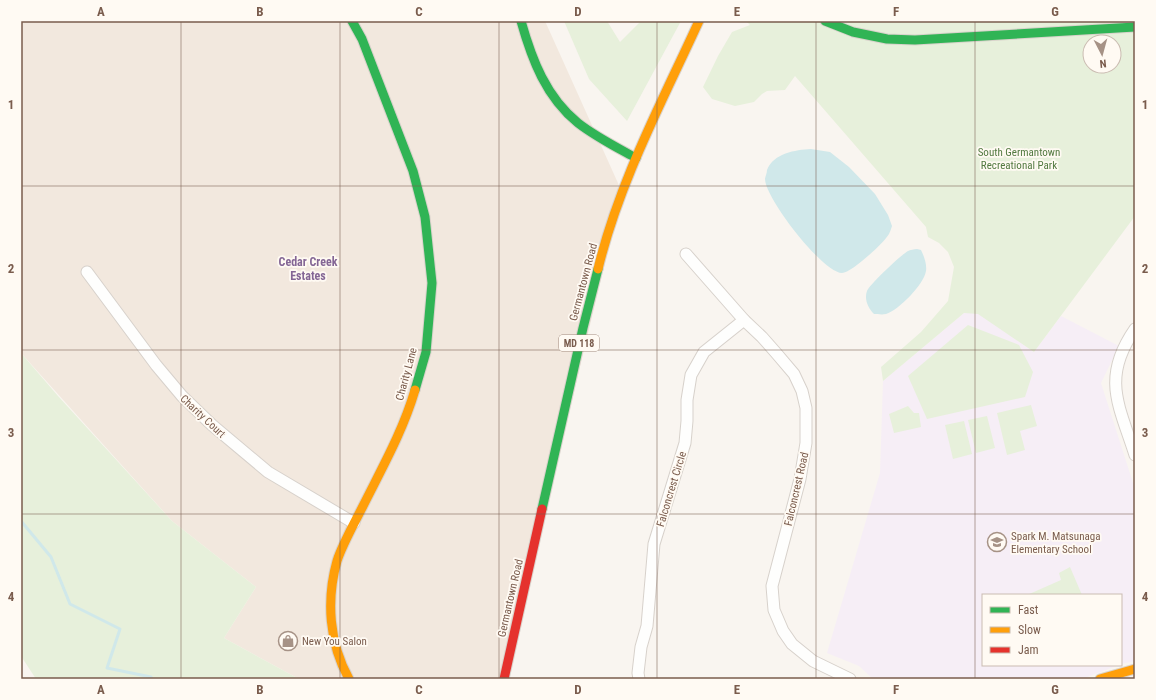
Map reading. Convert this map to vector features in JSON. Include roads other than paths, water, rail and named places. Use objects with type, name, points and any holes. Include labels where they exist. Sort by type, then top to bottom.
[{"type":"street","name":"Charity Lane","points":[[349,679],[344,670],[333,634],[330,612],[330,593],[337,560],[354,523],[392,450],[410,408],[426,352],[432,283],[425,217],[413,171],[362,39],[352,21]]},
{"type":"street","points":[[521,21],[528,48],[538,72],[560,106],[584,127],[605,141],[636,158]]},
{"type":"street","name":"Germantown Road","points":[[504,679],[599,264],[618,202],[636,158],[699,21]]},
{"type":"street","points":[[825,21],[853,32],[886,39],[915,40],[1135,27]]},
{"type":"street","name":"Falconcrest Road","points":[[686,254],[794,374],[802,391],[806,408],[806,443],[800,479],[772,586],[774,610],[783,631],[792,644],[813,661],[850,679]]},
{"type":"street","name":"Charity Court","points":[[87,272],[156,365],[182,396],[212,425],[268,472],[354,523]]},
{"type":"street","name":"Falconcrest Circle","points":[[639,679],[638,673],[641,647],[647,626],[654,544],[685,443],[687,421],[686,400],[691,375],[704,352],[744,320]]},
{"type":"street","points":[[1135,329],[1122,352],[1115,380],[1117,400],[1135,455]]},
{"type":"street","points":[[1100,679],[1135,669]]},
{"type":"water","points":[[811,149],[830,152],[849,167],[875,194],[888,215],[892,226],[886,238],[874,250],[860,263],[846,272],[842,273],[833,270],[809,248],[796,233],[774,202],[765,179],[770,164],[780,156],[798,150]]},
{"type":"water","points":[[910,250],[921,250],[926,266],[926,271],[921,283],[904,302],[891,312],[886,314],[874,314],[868,306],[866,300],[866,294],[869,287],[904,254]]},
{"type":"waterway","points":[[21,521],[51,557],[70,604],[120,629],[107,668],[151,677],[152,679]]},
{"type":"place","name":"Spark M. Matsunaga Elementary School","points":[[997,542]]},
{"type":"place","name":"New You Salon","points":[[288,641]]},
{"type":"district","name":"Cedar Creek Estates","points":[[308,269]]},
{"type":"park label","name":"South Germantown Recreational Park","points":[[1019,158]]}]
